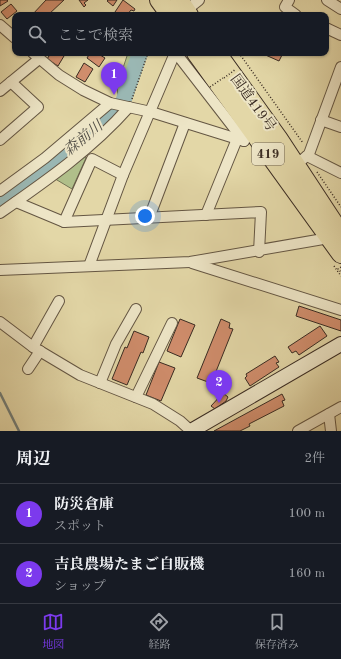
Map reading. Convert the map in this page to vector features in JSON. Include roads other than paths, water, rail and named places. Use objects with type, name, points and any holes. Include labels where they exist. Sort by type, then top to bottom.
[{"type":"highway","points":[[159,0],[181,8]]},
{"type":"highway","name":"国道419号","points":[[198,56],[335,236]]},
{"type":"highway","name":"国道419号","points":[[219,56],[301,161],[335,236],[341,261]]},
{"type":"street","points":[[181,8],[199,0]]},
{"type":"street","points":[[289,0],[284,7],[292,12]]},
{"type":"street","points":[[327,0],[341,9]]},
{"type":"street","points":[[0,25],[12,35]]},
{"type":"street","points":[[329,29],[341,35]]},
{"type":"street","points":[[0,91],[11,82],[36,56],[83,90],[110,103],[151,112],[244,141],[178,56]]},
{"type":"street","points":[[89,266],[123,175],[175,56]]},
{"type":"street","points":[[301,161],[309,154],[341,67]]},
{"type":"street","points":[[0,140],[38,107],[11,82]]},
{"type":"street","points":[[1,189],[45,158],[110,103]]},
{"type":"street","points":[[0,213],[59,171],[108,131],[129,107]]},
{"type":"street","points":[[322,120],[341,127]]},
{"type":"street","points":[[149,218],[185,123]]},
{"type":"street","points":[[206,215],[236,139]]},
{"type":"street","points":[[64,222],[92,159],[123,175]]},
{"type":"street","points":[[301,161],[341,173]]},
{"type":"street","points":[[16,202],[64,222],[261,212],[259,252]]},
{"type":"street","points":[[0,270],[190,262],[259,252],[335,236]]},
{"type":"street","points":[[190,262],[341,310]]},
{"type":"street","points":[[28,369],[59,301]]},
{"type":"street","points":[[100,383],[116,344],[136,308]]},
{"type":"street","points":[[0,322],[37,349],[80,375],[153,404],[191,431],[341,344]]},
{"type":"street","points":[[136,397],[172,323]]},
{"type":"street","points":[[298,431],[341,407]]},
{"type":"street","points":[[329,414],[331,431]]},
{"type":"waterway","name":"森前川","points":[[0,202],[53,165],[114,114],[123,102],[139,56]]},
{"type":"waterway","points":[[0,393],[19,431]]},
{"type":"place","name":"防災倉庫","points":[[114,95]]},
{"type":"place","name":"吉良農場たまご自販機","points":[[219,403]]}]
